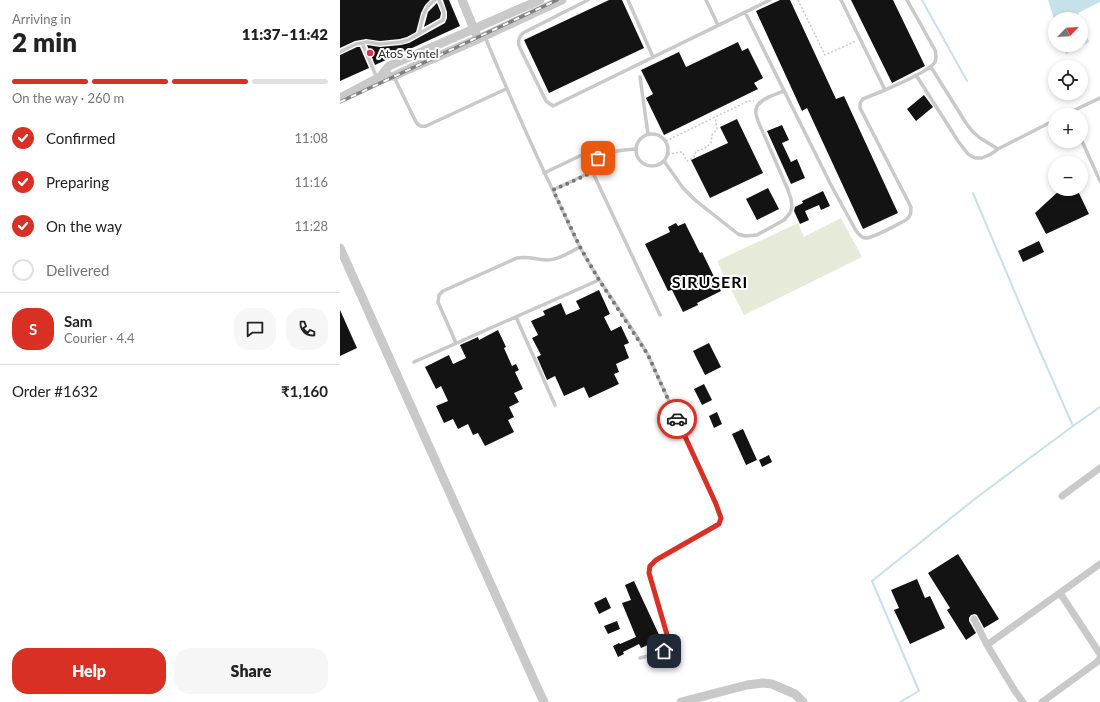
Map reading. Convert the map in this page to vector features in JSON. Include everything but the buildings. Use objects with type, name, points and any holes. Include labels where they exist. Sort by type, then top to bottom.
[{"type":"street","points":[[462,0],[475,29],[484,36]]},
{"type":"street","points":[[340,98],[379,77],[389,66],[496,20],[529,2],[540,0]]},
{"type":"street","points":[[379,77],[394,76],[562,0]]},
{"type":"street","points":[[340,248],[544,702]]},
{"type":"street","points":[[1062,496],[1100,468]]},
{"type":"street","points":[[987,645],[1100,564]]},
{"type":"street","points":[[1060,593],[1100,654]]},
{"type":"street","points":[[974,619],[987,645],[1023,702]]},
{"type":"street","points":[[1042,702],[1097,662],[1100,658]]},
{"type":"street","points":[[680,702],[747,685],[763,683],[772,684],[795,694],[803,702]]},
{"type":"lane","points":[[418,34],[426,8],[435,0]]},
{"type":"lane","points":[[340,52],[356,44],[395,43],[408,40],[443,20],[444,12],[439,0]]},
{"type":"lane","points":[[588,0],[523,33],[519,37],[519,46],[546,101],[548,104],[553,106],[770,0]]},
{"type":"lane","points":[[628,0],[653,57]]},
{"type":"lane","points":[[706,0],[718,25]]},
{"type":"lane","points":[[841,0],[885,90]]},
{"type":"lane","points":[[745,12],[830,185],[855,230],[859,236],[865,238],[906,220],[910,217],[911,212],[911,207],[860,108],[861,101],[864,99],[932,67],[935,62],[935,50],[907,0]]},
{"type":"lane","points":[[484,36],[506,90],[580,247],[599,280],[648,355],[721,518],[719,524],[656,560],[650,566],[649,573],[669,644],[664,651],[640,658]]},
{"type":"lane","points":[[362,43],[379,77]]},
{"type":"lane","points":[[932,67],[973,132],[998,149]]},
{"type":"lane","points":[[916,75],[958,141],[968,154],[975,158],[982,158],[991,154],[1048,124]]},
{"type":"lane","points":[[394,76],[416,122],[421,127],[506,90]]},
{"type":"lane","points":[[640,77],[648,134]]},
{"type":"lane","points":[[664,161],[683,188],[695,200],[738,234],[745,236],[757,235],[784,220],[790,213],[792,207],[791,199],[758,122],[756,107],[759,102],[784,91]]},
{"type":"lane","points":[[1081,108],[1100,98]]},
{"type":"lane","points":[[648,134],[657,134],[666,141],[668,146],[668,154],[664,161],[655,166],[644,165],[637,157],[636,149],[638,141],[648,134]]},
{"type":"lane","points":[[1085,148],[1100,181]]},
{"type":"lane","points":[[553,190],[593,172],[598,158],[607,153],[636,149]]},
{"type":"lane","points":[[544,173],[584,154],[598,158]]},
{"type":"lane","points":[[584,154],[660,315]]},
{"type":"lane","points":[[456,343],[438,302],[438,296],[443,291],[517,258],[524,256],[552,260],[580,247]]},
{"type":"lane","points":[[414,362],[599,280]]},
{"type":"lane","points":[[516,317],[555,406]]},
{"type":"path","points":[[798,0],[825,55],[860,39]]},
{"type":"path","points":[[666,141],[748,101],[759,102]]},
{"type":"path","points":[[668,154],[682,152],[687,161],[694,157],[696,151],[704,149],[711,143],[712,135],[716,129],[715,117]]},
{"type":"green space","points":[[841,218],[862,257],[744,315],[717,261],[798,223],[804,237]]},
{"type":"water","points":[[1048,0],[1100,0],[1100,2],[1080,12],[1052,12]]},
{"type":"waterway","points":[[922,0],[967,81]]},
{"type":"waterway","points":[[900,702],[919,691],[872,581],[976,498],[1073,426],[973,193]]},
{"type":"waterway","points":[[1073,426],[1100,407]]},
{"type":"railway","points":[[340,102],[557,0]]},
{"type":"way so far","points":[[598,158],[593,172],[553,190],[580,247],[599,280],[648,355],[677,419]]},
{"type":"place","name":"AtoS Syntel","points":[[370,53]]},
{"type":"district","name":"SIRUSERI","points":[[710,281]]},
{"type":"route","points":[[664,651],[669,644],[649,573],[650,566],[656,560],[719,524],[721,518],[677,419]]}]
